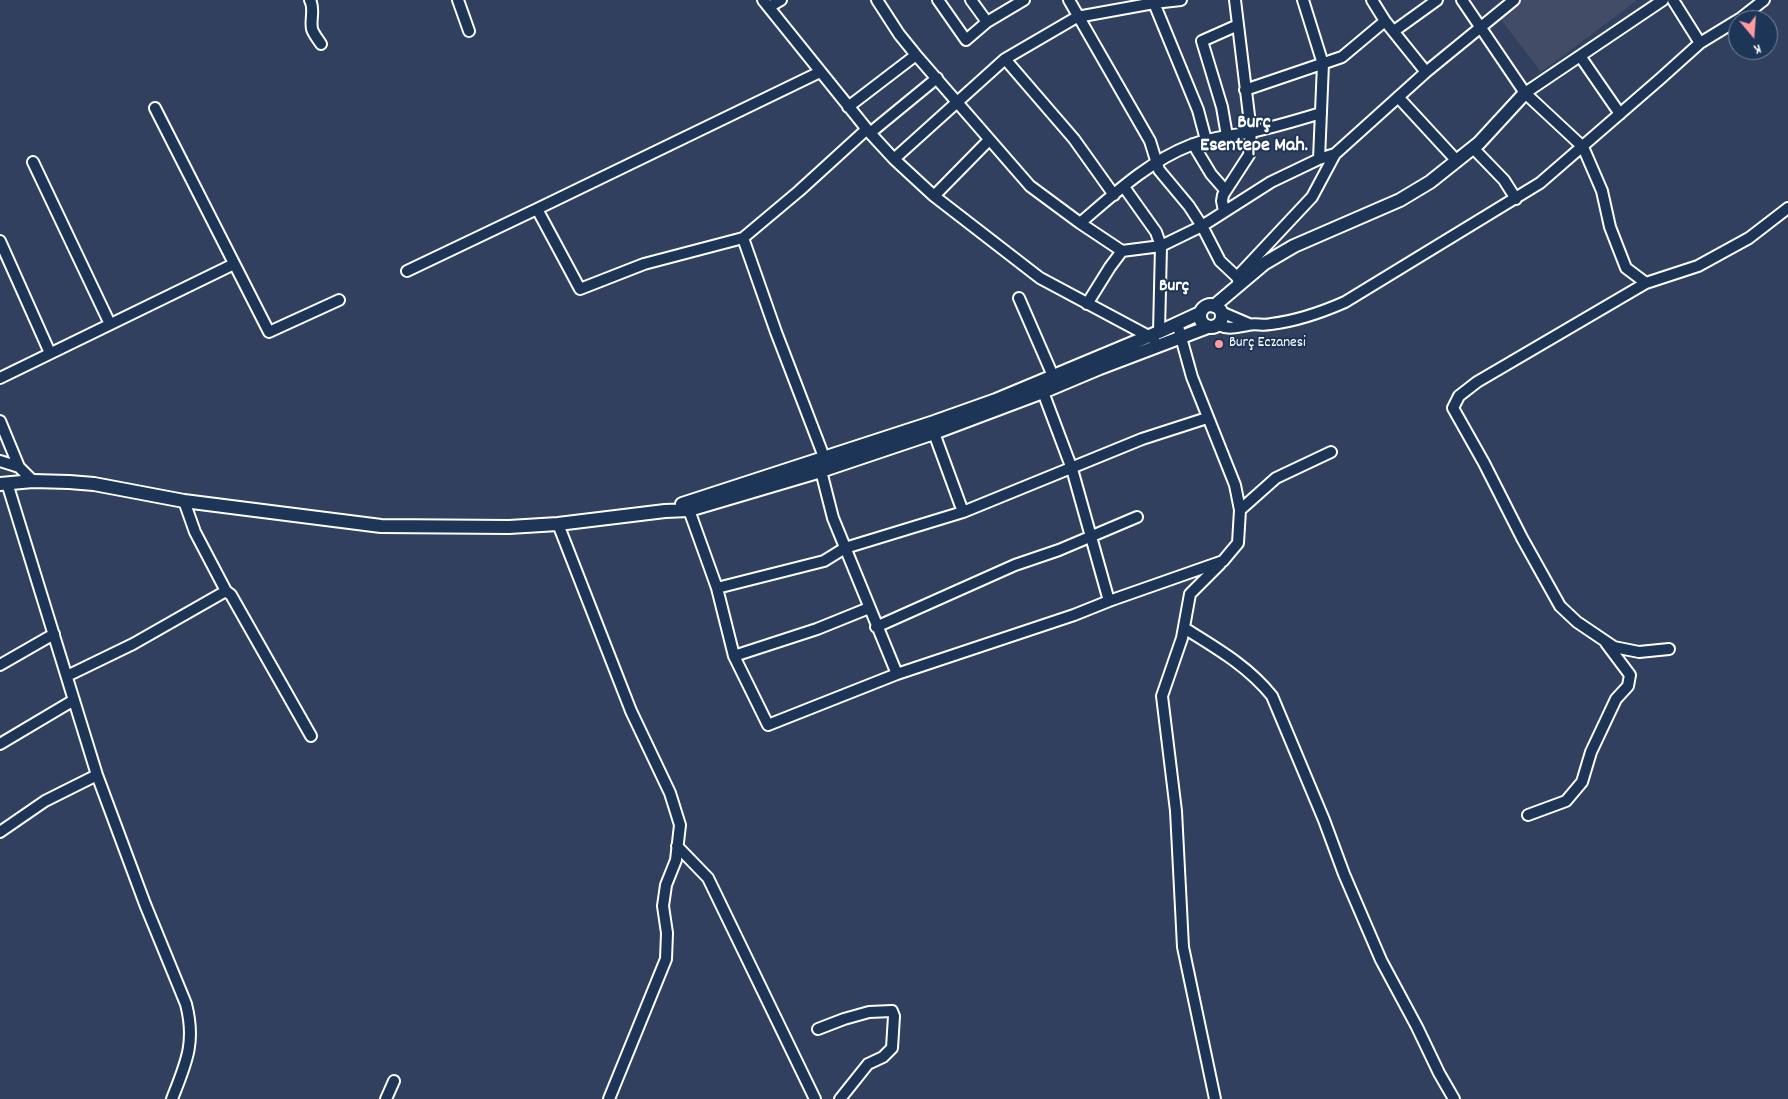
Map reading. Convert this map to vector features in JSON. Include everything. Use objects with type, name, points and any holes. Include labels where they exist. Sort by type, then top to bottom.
[{"type":"main road","points":[[4,484],[33,481],[94,484],[184,501],[381,526],[500,527],[558,524],[665,511],[689,510],[821,471],[833,459],[1157,337],[1182,337],[1215,318],[1238,280],[1265,262],[1294,246],[1400,200],[1430,182],[1473,148],[1525,93]]},
{"type":"main road","points":[[665,511],[685,502],[833,459],[934,433],[1043,392],[1157,337],[1177,323],[1200,313],[1204,308],[1215,318]]},
{"type":"street","points":[[310,0],[312,5],[312,32],[321,44]]},
{"type":"street","points":[[458,0],[469,31]]},
{"type":"street","points":[[781,0],[766,4],[868,131],[894,159],[934,196],[1040,278],[1087,304],[1157,337],[1161,246],[1156,232],[1124,187]]},
{"type":"street","points":[[877,0],[899,34],[916,55],[1030,186],[1122,251],[1161,246],[1202,226],[1271,182],[1319,159],[1335,154]]},
{"type":"street","points":[[938,0],[966,40],[987,22],[1024,0]]},
{"type":"street","points":[[971,0],[987,22]]},
{"type":"street","points":[[1069,0],[1077,17],[1150,141],[1159,170],[1189,206],[1202,226],[1220,261],[1238,280],[1312,196],[1335,154],[1426,72],[1514,0]]},
{"type":"street","points":[[894,159],[1005,59],[1077,17],[1181,0]]},
{"type":"street","points":[[1224,211],[1222,201],[1226,190],[1248,156],[1251,132],[1235,0]]},
{"type":"street","points":[[1303,0],[1323,64],[1319,159]]},
{"type":"street","points":[[1372,0],[1385,21],[1426,72]]},
{"type":"street","points":[[1394,31],[1437,0]]},
{"type":"street","points":[[1462,0],[1525,93],[1583,147],[1602,191],[1610,227],[1626,268],[1646,283]]},
{"type":"street","points":[[1646,0],[1659,3]]},
{"type":"street","points":[[1673,0],[1700,43]]},
{"type":"street","points":[[1215,318],[1265,325],[1321,313],[1345,302],[1540,183],[1700,43],[1741,18],[1764,0]]},
{"type":"street","points":[[1154,3],[1198,110],[1206,140]]},
{"type":"street","points":[[1525,93],[1659,3]]},
{"type":"street","points":[[1245,90],[1342,57],[1385,21]]},
{"type":"street","points":[[1227,136],[1222,107],[1202,41],[1238,25]]},
{"type":"street","points":[[848,107],[916,55]]},
{"type":"street","points":[[1580,56],[1620,114]]},
{"type":"street","points":[[1005,59],[1074,139],[1114,195]]},
{"type":"street","points":[[406,271],[820,72]]},
{"type":"street","points":[[537,208],[580,289],[644,264],[742,238],[868,131],[937,78]]},
{"type":"street","points":[[1398,97],[1457,161]]},
{"type":"street","points":[[155,108],[269,332],[339,300]]},
{"type":"street","points":[[1080,223],[1157,162],[1193,144],[1251,132],[1321,113]]},
{"type":"street","points":[[934,196],[989,140]]},
{"type":"street","points":[[1193,144],[1211,174],[1226,190]]},
{"type":"street","points":[[1473,148],[1504,180],[1516,198]]},
{"type":"street","points":[[32,162],[110,324]]},
{"type":"street","points":[[1669,649],[1639,652],[1614,647],[1577,622],[1560,606],[1522,538],[1484,462],[1453,408],[1459,396],[1477,382],[1646,283],[1698,266],[1749,238],[1788,208]]},
{"type":"street","points":[[742,238],[776,332],[833,459]]},
{"type":"street","points":[[0,241],[50,353]]},
{"type":"street","points":[[1087,304],[1122,251]]},
{"type":"street","points":[[0,378],[234,264]]},
{"type":"street","points":[[1019,298],[1053,376]]},
{"type":"street","points":[[1177,323],[1192,377],[1234,485],[1240,510],[1238,543],[1190,594],[1182,638],[1162,696],[1176,811],[1183,947],[1215,1099]]},
{"type":"street","points":[[1043,392],[1072,469],[1109,601]]},
{"type":"street","points":[[717,588],[824,561],[845,548],[963,512],[1142,439],[1207,418]]},
{"type":"street","points":[[0,421],[19,467],[33,481]]},
{"type":"street","points":[[934,433],[963,512]]},
{"type":"street","points":[[1240,510],[1276,478],[1331,452]]},
{"type":"street","points":[[0,461],[19,467]]},
{"type":"street","points":[[821,471],[833,518],[876,627],[897,674]]},
{"type":"street","points":[[4,484],[98,775],[145,904],[186,1004],[190,1021],[190,1048],[172,1099]]},
{"type":"street","points":[[184,501],[195,532],[226,591],[231,596],[312,736]]},
{"type":"street","points":[[689,510],[717,588],[734,656],[768,724],[897,674],[1074,615],[1223,561]]},
{"type":"street","points":[[876,627],[1015,565],[1059,550],[1137,516]]},
{"type":"street","points":[[558,524],[631,711],[670,793],[680,825],[676,860],[666,885],[663,906],[666,958],[609,1099]]},
{"type":"street","points":[[1176,578],[1198,585]]},
{"type":"street","points":[[67,676],[134,644],[226,591]]},
{"type":"street","points":[[734,656],[817,629],[869,608]]},
{"type":"street","points":[[1184,628],[1238,662],[1263,684],[1272,696],[1381,960],[1454,1099]]},
{"type":"street","points":[[0,665],[54,634]]},
{"type":"street","points":[[1528,814],[1566,801],[1582,782],[1591,752],[1616,699],[1628,686],[1630,675],[1604,640]]},
{"type":"street","points":[[0,744],[74,700]]},
{"type":"street","points":[[0,832],[38,805],[98,775]]},
{"type":"street","points":[[677,846],[708,878],[815,1099]]},
{"type":"street","points":[[818,1029],[844,1018],[869,1012],[892,1011],[894,1016],[892,1048],[883,1057],[868,1064],[840,1099]]},
{"type":"street","points":[[386,1099],[394,1081]]},
{"type":"shaded area","points":[[1518,0],[1636,1],[1541,72],[1499,17]]},
{"type":"place","name":"Burç Eczanesi","points":[[1219,344]]},
{"type":"district","name":"Burç Esentepe Mah.","points":[[1254,136]]},
{"type":"district","name":"Burç","points":[[1174,288]]}]
